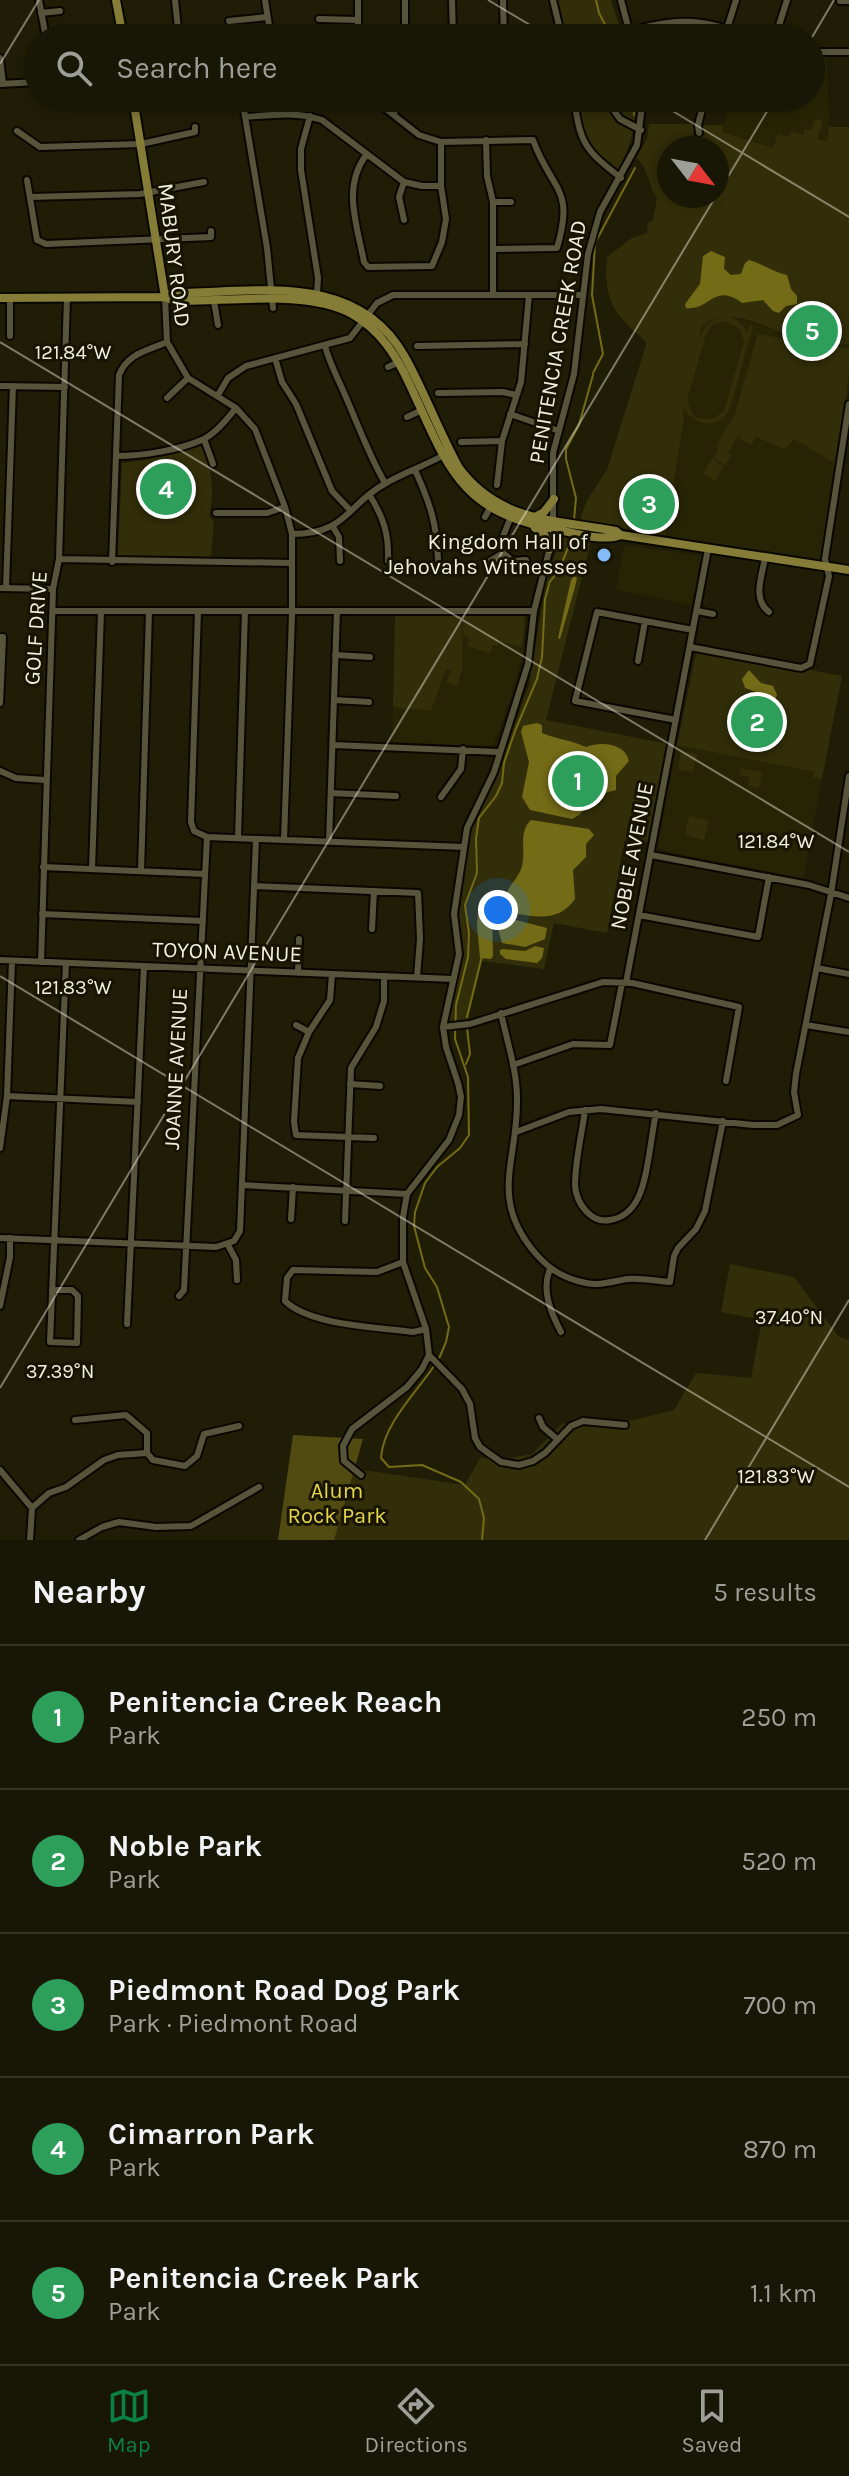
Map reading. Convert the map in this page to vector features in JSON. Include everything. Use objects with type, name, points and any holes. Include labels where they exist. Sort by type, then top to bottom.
[{"type":"main road","points":[[116,0],[120,24]]},
{"type":"main road","name":"MABURY ROAD","points":[[135,112],[165,297]]},
{"type":"main road","points":[[165,297],[172,293],[320,302],[367,319],[399,362],[465,487],[487,512],[510,519],[616,531],[621,535],[849,570]]},
{"type":"main road","points":[[0,298],[165,297],[172,300],[214,301],[273,300],[317,293],[333,297],[391,337],[405,357],[447,454],[471,483],[493,501],[531,521],[544,534],[550,549]]},
{"type":"main road","points":[[531,521],[544,512],[554,499]]},
{"type":"street","points":[[39,0],[43,24]]},
{"type":"street","points":[[175,0],[178,24]]},
{"type":"street","points":[[265,0],[268,24]]},
{"type":"street","points":[[358,0],[358,24]]},
{"type":"street","points":[[405,0],[405,24]]},
{"type":"street","points":[[452,0],[453,24]]},
{"type":"street","points":[[503,0],[504,24]]},
{"type":"street","points":[[553,0],[559,24]]},
{"type":"street","points":[[621,0],[627,24]]},
{"type":"street","points":[[729,24],[736,0]]},
{"type":"street","points":[[779,24],[787,0]]},
{"type":"street","points":[[840,1],[849,1]]},
{"type":"street","points":[[41,13],[60,11]]},
{"type":"street","points":[[229,21],[267,17]]},
{"type":"street","points":[[319,19],[358,20]]},
{"type":"street","points":[[662,24],[674,20],[707,24]]},
{"type":"street","points":[[825,52],[849,52]]},
{"type":"street","points":[[0,58],[2,84],[24,83]]},
{"type":"street","points":[[244,112],[273,300]]},
{"type":"street","points":[[390,112],[419,135],[441,142],[533,140],[543,163],[568,200],[557,248],[494,249]]},
{"type":"street","points":[[576,112],[583,143],[594,157],[621,178]]},
{"type":"street","points":[[615,112],[620,119],[641,130]]},
{"type":"street","name":"PENITENCIA CREEK ROAD","points":[[407,1194],[449,1140],[459,1115],[461,1097],[446,1047],[451,1026],[449,991],[459,954],[455,900],[467,828],[488,787],[528,664],[534,611],[554,525],[551,472],[559,431],[571,395],[593,230],[637,145],[642,112]]},
{"type":"street","points":[[699,133],[701,112]]},
{"type":"street","points":[[245,117],[299,114],[322,120],[404,182],[441,186]]},
{"type":"street","points":[[310,116],[301,149],[301,170],[318,278],[317,293]]},
{"type":"street","points":[[17,131],[40,147],[141,144],[195,132],[195,127]]},
{"type":"street","points":[[486,140],[487,176],[493,202],[493,295]]},
{"type":"street","points":[[366,155],[352,182],[364,262],[368,267],[432,266],[442,242],[446,219],[441,186],[441,142]]},
{"type":"street","points":[[27,180],[37,240],[42,243],[211,237],[211,231]]},
{"type":"street","points":[[30,197],[149,192],[204,182]]},
{"type":"street","points":[[404,182],[399,197],[404,220]]},
{"type":"street","points":[[493,202],[511,202]]},
{"type":"street","points":[[218,395],[236,371],[350,338],[377,303],[393,295],[583,295]]},
{"type":"street","points":[[497,485],[502,441],[521,382],[529,295]]},
{"type":"street","name":"GOLF DRIVE","points":[[41,962],[45,780],[53,589],[59,559],[67,297]]},
{"type":"street","name":"MABURY ROAD","points":[[165,297],[167,342],[188,378]]},
{"type":"street","points":[[10,298],[10,336]]},
{"type":"street","points":[[214,301],[218,325]]},
{"type":"street","points":[[112,562],[119,375],[124,363],[134,355],[167,342]]},
{"type":"street","points":[[417,346],[525,344]]},
{"type":"street","points":[[325,346],[370,457],[385,483]]},
{"type":"street","points":[[275,358],[282,382],[296,404],[332,491],[351,511]]},
{"type":"street","points":[[388,367],[399,362]]},
{"type":"street","points":[[167,398],[188,378],[236,408],[255,429],[285,507],[292,534],[292,611],[284,840]]},
{"type":"street","points":[[0,386],[65,387]]},
{"type":"street","points":[[13,386],[3,588],[53,589]]},
{"type":"street","points":[[438,393],[503,392],[516,395]]},
{"type":"street","points":[[690,647],[801,668],[808,666],[829,576],[825,559],[849,404]]},
{"type":"street","points":[[116,456],[152,454],[204,439],[219,428],[236,408]]},
{"type":"street","points":[[407,417],[422,410]]},
{"type":"street","points":[[510,414],[559,431]]},
{"type":"street","points":[[204,439],[213,464]]},
{"type":"street","points":[[461,442],[502,441]]},
{"type":"street","points":[[292,534],[310,534],[333,527],[385,483],[447,454]]},
{"type":"street","points":[[415,470],[434,518],[438,560]]},
{"type":"street","points":[[370,496],[383,517],[389,540],[388,561]]},
{"type":"street","points":[[216,513],[267,513],[285,507]]},
{"type":"street","points":[[510,519],[502,539],[503,553],[513,561],[526,560]]},
{"type":"street","points":[[333,527],[339,537],[340,561]]},
{"type":"street","name":"NOBLE AVENUE","points":[[513,1065],[573,1044],[610,1045],[651,855],[708,549]]},
{"type":"street","points":[[488,562],[503,553]]},
{"type":"street","points":[[765,558],[758,596],[769,612]]},
{"type":"street","points":[[59,559],[291,563]]},
{"type":"street","points":[[53,611],[534,611]]},
{"type":"street","name":"JOANNE AVENUE","points":[[179,1296],[184,1290],[207,837],[194,831],[191,822],[198,611]]},
{"type":"street","points":[[238,838],[245,611]]},
{"type":"street","points":[[329,842],[337,611]]},
{"type":"street","points":[[697,611],[713,614]]},
{"type":"street","points":[[92,869],[101,612]]},
{"type":"street","points":[[141,871],[149,612]]},
{"type":"street","points":[[676,720],[575,701],[597,612],[693,630]]},
{"type":"street","points":[[638,661],[645,621]]},
{"type":"street","points":[[0,637],[3,637],[0,703]]},
{"type":"street","points":[[335,655],[370,657]]},
{"type":"street","points":[[334,700],[369,702]]},
{"type":"street","points":[[333,745],[499,752]]},
{"type":"street","points":[[441,797],[461,769],[463,749]]},
{"type":"street","points":[[0,771],[16,778],[45,780]]},
{"type":"street","points":[[516,1132],[555,1116],[585,1110],[629,1110],[753,1125],[777,1125],[798,1115],[794,1092],[831,894],[849,776]]},
{"type":"street","points":[[331,793],[396,796]]},
{"type":"street","points":[[207,837],[464,847]]},
{"type":"street","points":[[0,1238],[216,1247],[234,1241],[240,1231],[256,839]]},
{"type":"street","points":[[651,855],[809,885],[849,898]]},
{"type":"street","points":[[43,867],[205,874]]},
{"type":"street","points":[[639,915],[758,937],[769,877]]},
{"type":"street","points":[[254,886],[418,893],[420,939],[417,977]]},
{"type":"street","points":[[372,929],[374,891]]},
{"type":"street","points":[[42,914],[203,921]]},
{"type":"street","points":[[298,973],[299,939]]},
{"type":"street","name":"TOYON AVENUE","points":[[0,960],[453,979]]},
{"type":"street","points":[[0,1148],[7,1096],[12,961]]},
{"type":"street","points":[[52,1290],[77,1293],[77,1343],[50,1342],[52,1290],[55,1240],[66,963]]},
{"type":"street","points":[[127,1324],[144,966]]},
{"type":"street","points":[[817,968],[849,974]]},
{"type":"street","points":[[332,974],[330,1000],[309,1032],[298,1058],[296,1135],[374,1138]]},
{"type":"street","points":[[345,1221],[351,1068],[376,1027],[384,1001],[384,976]]},
{"type":"street","points":[[434,978],[449,991]]},
{"type":"street","points":[[451,1026],[603,982],[624,983],[737,1005],[726,1081]]},
{"type":"street","points":[[501,1013],[518,1100],[507,1185],[508,1202],[520,1233],[550,1269],[589,1284],[639,1279],[670,1282],[678,1248],[696,1229],[705,1211],[723,1121]]},
{"type":"street","points":[[296,1025],[309,1032]]},
{"type":"street","points":[[806,1025],[849,1032]]},
{"type":"street","points":[[350,1084],[380,1086]]},
{"type":"street","points":[[7,1096],[138,1102]]},
{"type":"street","points":[[585,1110],[575,1186],[587,1213],[598,1221],[627,1213],[640,1195],[656,1113]]},
{"type":"street","points":[[242,1185],[407,1194],[401,1247],[403,1262],[426,1329],[431,1357],[462,1389],[470,1404],[475,1438],[490,1456],[501,1462],[519,1465],[545,1453],[571,1426],[583,1421],[625,1425]]},
{"type":"street","points":[[291,1219],[293,1187]]},
{"type":"street","points":[[0,1306],[10,1257],[10,1238]]},
{"type":"street","points":[[228,1245],[237,1264],[237,1280]]},
{"type":"street","points":[[403,1262],[377,1272],[293,1270],[287,1278],[285,1301],[331,1320],[413,1332],[426,1329]]},
{"type":"street","points":[[550,1269],[547,1299],[561,1332]]},
{"type":"street","points":[[361,1475],[344,1461],[342,1452],[347,1438],[364,1418],[407,1387],[431,1357]]},
{"type":"street","points":[[75,1420],[126,1415],[147,1433],[147,1453],[153,1460],[185,1466],[197,1456],[204,1434],[239,1426]]},
{"type":"street","points":[[539,1418],[543,1427],[557,1439]]},
{"type":"street","points":[[32,1508],[49,1493],[66,1487],[104,1460],[118,1455],[147,1453]]},
{"type":"street","points":[[0,1470],[32,1508],[30,1540]]},
{"type":"street","points":[[79,1540],[102,1527],[119,1522],[156,1527],[191,1526],[259,1487]]},
{"type":"shaded area","points":[[827,57],[827,164],[729,150],[729,136],[720,136],[728,112],[825,112]]},
{"type":"shaded area","points":[[711,251],[725,257],[724,269],[731,275],[741,274],[749,260],[787,275],[791,289],[797,296],[797,304],[786,306],[779,313],[763,300],[742,303],[725,295],[701,306],[686,308],[685,304],[700,284],[703,256]]},
{"type":"shaded area","points":[[715,316],[759,324],[807,344],[849,344],[849,389],[824,560],[665,536],[696,341],[704,323]]},
{"type":"shaded area","points":[[624,545],[701,556],[692,605],[616,590]]},
{"type":"shaded area","points":[[574,576],[577,578],[575,587],[560,639],[558,638]]},
{"type":"shaded area","points":[[521,614],[526,617],[523,654],[494,744],[392,742],[395,616]]},
{"type":"shaded area","points":[[749,670],[761,683],[773,686],[777,695],[774,702],[767,702],[759,693],[745,688],[742,679]]},
{"type":"shaded area","points":[[542,725],[542,733],[547,735],[586,747],[605,744],[623,750],[629,761],[616,776],[616,790],[597,795],[572,819],[530,810],[522,797],[529,762],[521,732],[523,726]]},
{"type":"shaded area","points":[[677,745],[815,772],[814,778],[822,779],[803,878],[672,853],[658,847]]},
{"type":"shaded area","points":[[531,820],[589,829],[594,835],[586,844],[586,857],[573,870],[575,899],[563,911],[550,916],[518,914],[506,895],[522,866],[523,836]]},
{"type":"shaded area","points":[[478,911],[492,912],[491,959],[480,958]]},
{"type":"shaded area","points":[[508,918],[547,928],[545,939],[525,947],[502,943],[496,922]]},
{"type":"shaded area","points":[[535,946],[544,948],[542,958],[537,963],[506,959],[500,954],[503,949],[525,951]]},
{"type":"green space","points":[[557,0],[611,0],[619,24],[563,24]]},
{"type":"green space","points":[[580,112],[636,112],[631,140],[619,171],[591,149],[581,125]]},
{"type":"green space","points":[[815,119],[823,121],[817,139],[827,142],[829,127],[849,127],[849,344],[822,345],[849,348],[849,374],[836,464],[794,439],[785,449],[756,437],[751,445],[739,438],[743,428],[728,452],[731,455],[725,465],[713,458],[719,448],[716,446],[735,414],[758,334],[801,342],[751,321],[729,317],[740,323],[747,332],[750,325],[753,326],[730,408],[725,415],[714,423],[701,422],[683,408],[665,536],[580,521],[586,502],[607,470],[646,345],[619,315],[610,298],[607,257],[632,238],[647,233],[648,223],[653,221],[657,198],[657,208],[729,208],[729,136],[703,136],[705,134],[701,125],[723,125],[722,132],[773,148],[778,134],[788,137],[792,132],[803,135],[805,129],[811,130]],"holes":[[[718,318],[701,334],[697,342],[702,326],[712,319]],[[724,321],[740,329],[744,342],[724,410],[714,419],[697,418],[692,414],[687,400],[706,334],[713,324]]]},
{"type":"green space","points":[[649,124],[695,124],[693,135],[657,136],[657,198],[643,166],[636,158],[647,139]]},
{"type":"green space","points":[[196,445],[203,447],[212,482],[209,516],[214,522],[211,557],[118,555],[122,463],[145,460]]},
{"type":"green space","points":[[712,459],[724,466],[715,481],[703,474]]},
{"type":"green space","points":[[561,536],[591,541],[546,720],[668,744],[650,843],[625,839],[607,933],[554,923],[544,969],[482,961],[468,1020],[446,1021],[461,955],[458,901],[470,828],[491,789],[529,685],[546,582]]},
{"type":"green space","points":[[461,615],[463,667],[457,686],[446,682],[451,671],[446,669],[431,711],[393,707],[395,616]]},
{"type":"green space","points":[[522,615],[525,618],[522,647],[499,641],[490,653],[467,646],[470,638],[463,635],[463,616]]},
{"type":"green space","points":[[696,653],[802,673],[811,670],[842,676],[822,779],[813,778],[814,772],[677,745]]},
{"type":"green space","points":[[681,751],[697,754],[693,772],[678,769]]},
{"type":"green space","points":[[741,768],[762,772],[759,788],[748,786],[749,777],[738,775]]},
{"type":"green space","points":[[689,816],[709,820],[704,840],[685,835]]},
{"type":"green space","name":"Alum Rock Park","points":[[730,1264],[794,1277],[839,1337],[849,1340],[849,1540],[294,1540],[308,1462],[465,1485],[480,1458],[504,1459],[532,1454],[562,1424],[601,1418],[625,1422],[674,1410],[696,1373],[751,1378],[762,1320],[721,1312]]},
{"type":"green space","name":"Alum Rock Park","points":[[293,1435],[363,1439],[334,1540],[278,1540]]},
{"type":"waterway","points":[[596,0],[605,24]]},
{"type":"waterway","points":[[593,373],[603,354],[592,295],[595,243],[635,168]]},
{"type":"waterway","points":[[574,520],[576,498],[566,449],[579,425],[593,375]]},
{"type":"waterway","points":[[549,583],[559,570],[572,538]]},
{"type":"waterway","points":[[438,1361],[449,1327],[437,1287],[425,1268],[414,1226],[415,1212],[425,1183],[469,1135],[468,1077],[455,1039],[456,1005],[468,957],[465,905],[477,873],[479,818],[502,783],[504,763],[537,679],[549,585]]},
{"type":"waterway","points":[[467,1017],[482,956]]},
{"type":"waterway","points":[[466,1064],[470,1054],[467,1028]]},
{"type":"waterway","points":[[434,1366],[394,1421],[383,1445],[381,1458],[389,1467],[422,1465],[461,1482],[479,1499],[484,1518],[482,1540]]},
{"type":"place","name":"Penitencia Creek Park","points":[[812,331]]},
{"type":"place","name":"Cimarron Park","points":[[166,489]]},
{"type":"place","name":"Piedmont Road Dog Park","points":[[649,504]]},
{"type":"place","name":"Kingdom Hall of Jehovahs Witnesses","points":[[604,555]]},
{"type":"place","name":"Noble Park","points":[[757,722]]},
{"type":"place","name":"Penitencia Creek Reach","points":[[578,781]]}]
